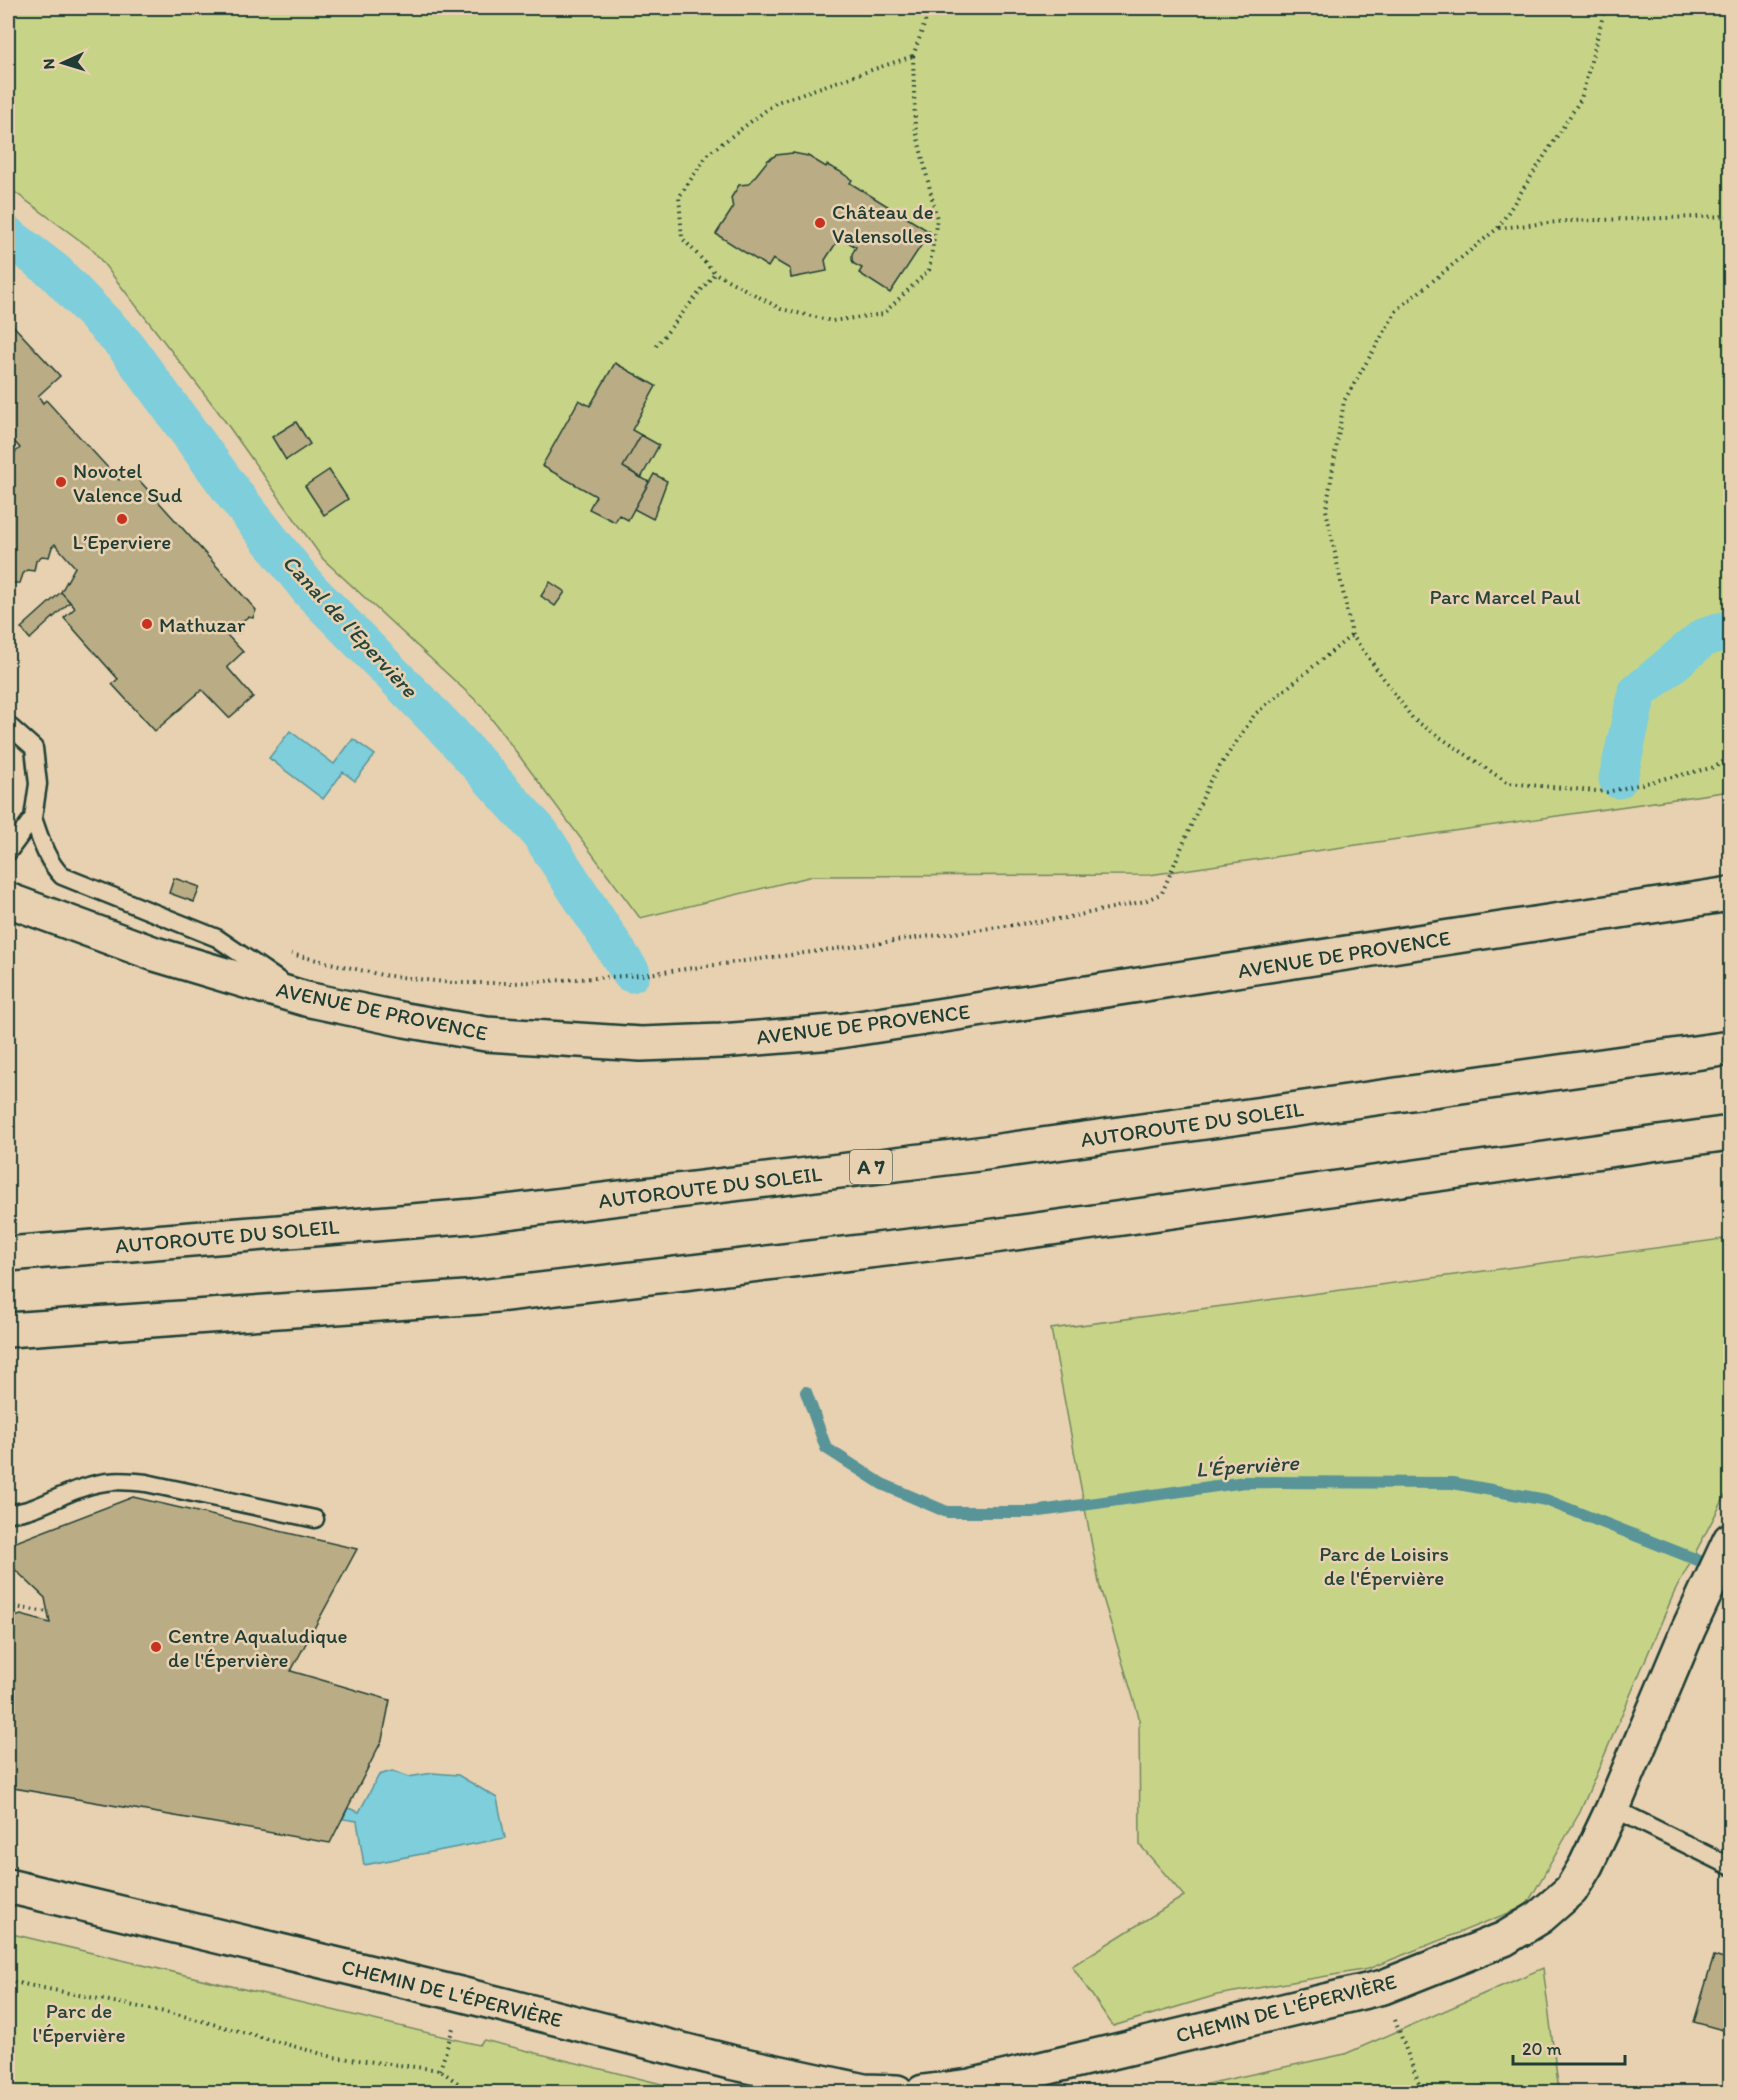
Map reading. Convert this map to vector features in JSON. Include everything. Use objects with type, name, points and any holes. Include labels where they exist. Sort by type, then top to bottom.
[{"type":"main road","name":"AVENUE DE PROVENCE","points":[[8,900],[155,954],[306,999],[486,1034],[641,1044],[833,1032],[1731,894]]},
{"type":"main road","name":"AUTOROUTE DU SOLEIL","points":[[8,1254],[473,1216],[978,1154],[1731,1048]]},
{"type":"main road","points":[[8,1330],[480,1297],[987,1237],[1731,1133]]},
{"type":"main road","name":"CHEMIN DE L'ÉPERVIÈRE","points":[[923,2092],[970,2086],[1383,1987],[1504,1939],[1540,1917],[1571,1890],[1587,1864],[1688,1630],[1731,1540]]},
{"type":"main road","name":"CHEMIN DE L'ÉPERVIÈRE","points":[[8,1886],[796,2077],[864,2091],[897,2092]]},
{"type":"lane","points":[[8,725],[34,748],[38,784],[33,818],[8,852]]},
{"type":"lane","points":[[33,818],[48,857],[62,876],[217,938],[306,999]]},
{"type":"lane","points":[[8,1513],[20,1513],[83,1487],[117,1480],[146,1483],[315,1519]]},
{"type":"lane","points":[[1613,1808],[1731,1866]]},
{"type":"path","points":[[913,56],[777,102],[708,154],[679,197],[682,238],[715,273],[781,309],[832,321],[883,314],[929,270],[937,219],[915,126],[913,56],[930,8]]},
{"type":"path","points":[[1605,8],[1581,99],[1498,228],[1397,310],[1344,401],[1326,510],[1352,635],[1413,719],[1508,783],[1606,792],[1715,767],[1731,757]]},
{"type":"path","points":[[1498,228],[1567,220],[1731,216]]},
{"type":"path","points":[[656,346],[715,273]]},
{"type":"path","points":[[281,951],[382,975],[453,983],[526,982],[641,975],[1065,918],[1145,901],[1162,893],[1210,781],[1256,714],[1352,635]]},
{"type":"path","points":[[8,1606],[48,1611]]},
{"type":"path","points":[[8,1981],[180,2015],[333,2057],[440,2070],[470,2092]]},
{"type":"path","points":[[1383,1987],[1422,2092]]},
{"type":"path","points":[[440,2070],[455,2023],[460,1994]]},
{"type":"green space","name":"Parc Marcel Paul","points":[[8,8],[1730,8],[1730,791],[1149,875],[813,876],[640,918],[482,706],[323,559],[217,410],[93,250],[8,187]]},
{"type":"green space","name":"Parc de Loisirs de l'Épervière","points":[[1730,1238],[1730,1487],[1674,1593],[1580,1812],[1526,1906],[1368,1969],[1217,1995],[1113,2026],[1072,1966],[1184,1896],[1140,1845],[1139,1717],[1100,1588],[1051,1329]]},
{"type":"green space","name":"Parc de l'Épervière","points":[[8,1933],[479,2045],[484,2040],[694,2092],[8,2092]]},
{"type":"green space","points":[[1543,1968],[1559,2092],[1170,2092],[1345,2054]]},
{"type":"water","points":[[290,731],[334,764],[353,739],[375,755],[355,781],[343,772],[323,799],[269,758]]},
{"type":"water","points":[[392,1771],[408,1777],[433,1773],[458,1775],[497,1798],[505,1838],[364,1865],[357,1821],[343,1819],[348,1808],[359,1812],[379,1775]]},
{"type":"building","name":"Château de Valensolles","points":[[793,153],[808,156],[826,167],[827,165],[839,171],[852,180],[850,183],[930,232],[890,293],[859,273],[862,268],[854,264],[852,260],[856,247],[840,237],[825,260],[827,271],[791,278],[790,269],[773,259],[768,267],[716,234],[733,208],[731,198],[739,185],[749,184],[768,160],[776,155]]},
{"type":"building","points":[[8,320],[60,376],[38,396],[43,403],[46,400],[119,480],[130,470],[256,610],[253,618],[248,617],[242,621],[239,633],[232,632],[227,635],[243,652],[227,667],[253,697],[229,718],[202,690],[155,731],[112,684],[118,679],[64,618],[75,608],[61,592],[75,567],[55,544],[49,557],[42,556],[36,561],[34,571],[27,570],[20,583],[13,583],[8,588],[8,459],[20,448],[12,439],[8,441]]},
{"type":"building","points":[[615,363],[656,386],[632,430],[641,435],[623,467],[649,482],[628,520],[619,515],[615,522],[589,509],[596,496],[542,466],[579,400],[590,406]]},
{"type":"building","points":[[296,422],[310,444],[286,460],[272,437]]},
{"type":"building","points":[[641,435],[659,445],[641,478],[623,467]]},
{"type":"building","points":[[329,470],[348,499],[324,515],[305,486]]},
{"type":"building","points":[[654,474],[667,481],[653,519],[634,509]]},
{"type":"building","points":[[550,582],[565,592],[555,606],[541,596]]},
{"type":"building","points":[[61,592],[70,602],[30,639],[21,628]]},
{"type":"building","points":[[174,878],[200,887],[194,902],[169,893]]},
{"type":"building","name":"Centre Aqualudique de l'Épervière","points":[[133,1497],[357,1549],[291,1671],[390,1700],[382,1740],[330,1843],[8,1787],[8,1619],[21,1615],[50,1623],[45,1598],[8,1563],[8,1545]]},
{"type":"building","points":[[1714,1956],[1730,1961],[1730,2032],[1694,2022]]},
{"type":"waterway","name":"Canal de l'Epervière","points":[[8,236],[55,272],[125,345],[237,498],[309,589],[452,735],[540,833],[631,973]]},
{"type":"waterway","points":[[1618,779],[1637,693],[1703,638],[1730,629]]},
{"type":"waterway","name":"L'Épervière","points":[[806,1392],[826,1448],[882,1484],[947,1512],[1033,1512],[1245,1482],[1453,1483],[1546,1500],[1716,1569]]},
{"type":"place","name":"Château de Valensolles","points":[[820,223]]},
{"type":"place","name":"Novotel Valence Sud","points":[[61,482]]},
{"type":"place","name":"L’Eperviere","points":[[122,519]]},
{"type":"place","name":"Mathuzar","points":[[147,624]]},
{"type":"place","name":"Centre Aqualudique de l'Épervière","points":[[156,1647]]}]
